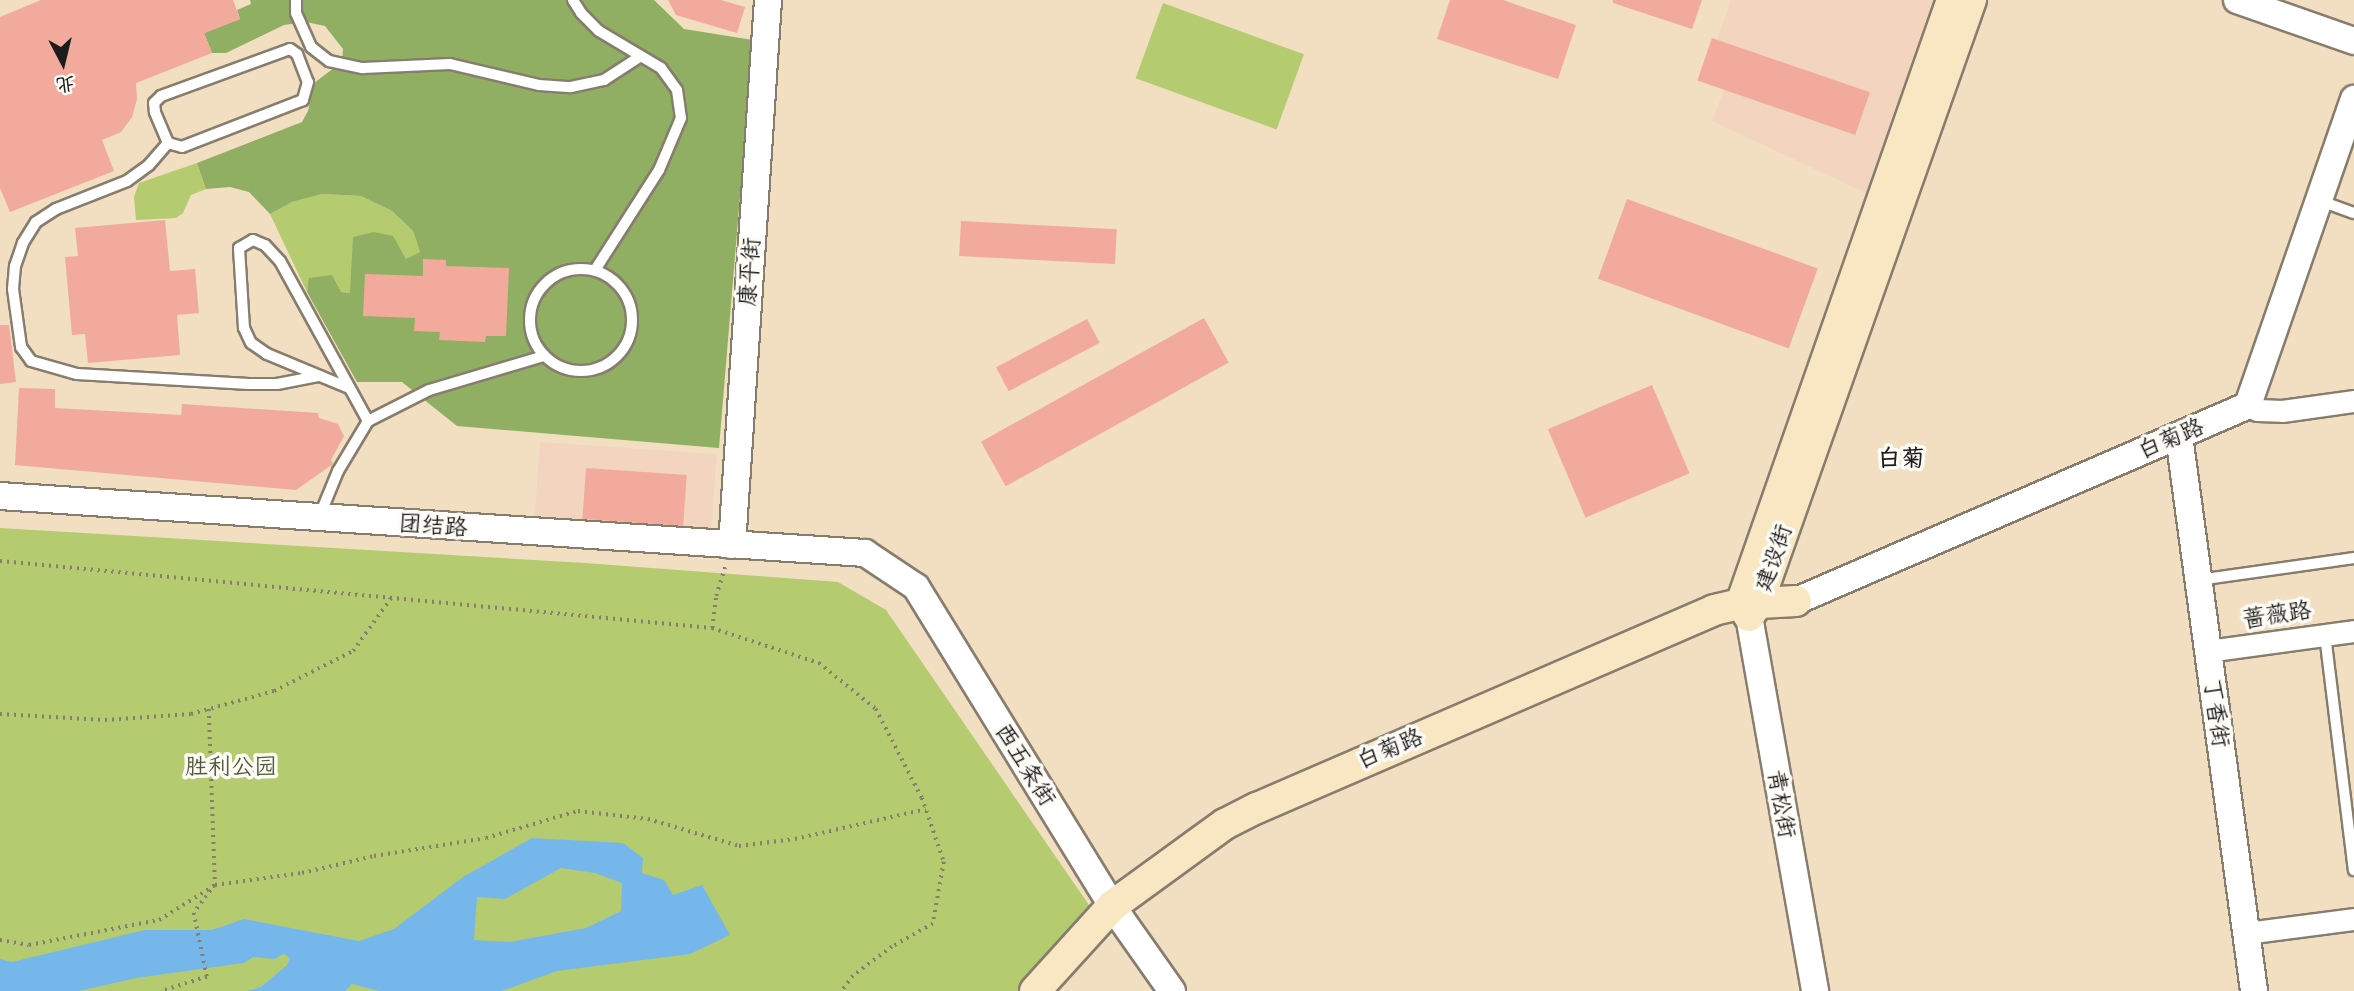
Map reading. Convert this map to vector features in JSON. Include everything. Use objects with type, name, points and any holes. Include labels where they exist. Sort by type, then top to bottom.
[{"type":"main road","name":"建设街","points":[[1750,608],[1952,0]]},
{"type":"main road","name":"建设街","points":[[1750,608],[1971,0]]},
{"type":"main road","name":"白菊路","points":[[1035,991],[1118,913],[1225,824],[1714,610],[1796,601]]},
{"type":"main road","name":"白菊路","points":[[1055,991],[1118,913]]},
{"type":"street","name":"康平街","points":[[732,545],[768,0]]},
{"type":"street","points":[[2237,0],[2354,41]]},
{"type":"street","points":[[2354,99],[2248,405],[2257,410],[2282,411],[2354,401]]},
{"type":"street","name":"白菊路","points":[[1796,601],[2248,405]]},
{"type":"street","name":"丁香街","points":[[2179,436],[2254,991]]},
{"type":"street","name":"团结路","points":[[0,496],[865,553]]},
{"type":"street","name":"西五条街","points":[[865,553],[916,587],[1118,913],[1172,991]]},
{"type":"street","name":"青松街","points":[[1750,608],[1815,991]]},
{"type":"street","name":"蔷薇路","points":[[2208,651],[2354,631]]},
{"type":"street","points":[[2246,933],[2354,919]]},
{"type":"lane","points":[[296,0],[296,13],[311,47],[329,61],[363,68],[450,64],[539,85],[571,87],[604,80],[641,56]]},
{"type":"lane","points":[[573,0],[581,13],[599,31],[660,68],[677,90],[681,118],[659,170],[595,270]]},
{"type":"lane","points":[[290,49],[297,54],[308,82],[303,100],[182,147],[168,144],[155,112],[154,103],[161,96],[281,50],[290,49]]},
{"type":"lane","points":[[303,69],[320,54]]},
{"type":"lane","points":[[168,144],[149,165],[127,181],[55,209],[36,222],[23,243],[15,267],[13,289],[21,346],[31,361],[77,374],[249,384],[277,384],[319,376]]},
{"type":"lane","points":[[2318,200],[2354,212]]},
{"type":"lane","points":[[349,388],[267,354],[251,343],[244,328],[239,248],[253,240],[265,245],[280,261],[368,421]]},
{"type":"lane","points":[[570,270],[595,270],[616,282],[627,296],[633,322],[629,339],[614,360],[593,370],[575,371],[558,366],[544,356],[534,341],[530,324],[532,305],[540,288],[553,277],[570,270]]},
{"type":"lane","points":[[318,518],[338,471],[368,421],[429,390],[544,356]]},
{"type":"lane","points":[[2198,580],[2354,558]]},
{"type":"lane","points":[[2325,635],[2354,870]]},
{"type":"path","points":[[712,628],[716,596],[732,545]]},
{"type":"path","points":[[0,561],[712,628],[819,663],[876,709],[926,808],[944,862],[933,924],[892,947],[853,976],[842,991]]},
{"type":"path","points":[[0,715],[105,720],[191,714],[274,691],[353,651],[391,598]]},
{"type":"path","points":[[163,991],[207,977],[194,913],[215,885],[209,709]]},
{"type":"path","points":[[0,940],[29,945],[159,920],[215,885],[302,873],[374,856],[486,838],[578,811],[648,819],[739,846],[795,839],[926,808]]},
{"type":"shaded area","points":[[1731,0],[1933,0],[1866,193],[1712,121],[1730,75],[1708,67]]},
{"type":"shaded area","points":[[540,442],[717,454],[711,537],[534,525]]},
{"type":"green space","points":[[250,0],[654,0],[684,29],[753,40],[719,448],[457,426],[402,382],[357,382],[307,292],[309,278],[332,275],[341,292],[350,293],[353,237],[374,232],[393,236],[406,259],[420,252],[413,231],[392,211],[361,196],[322,194],[292,202],[270,214],[249,192],[230,187],[206,189],[197,163],[302,122],[308,111],[314,83],[342,62],[343,49],[325,26],[306,22],[284,25],[226,53],[212,53],[204,33],[240,19],[237,10],[251,4]]},
{"type":"green space","points":[[1163,3],[1304,54],[1277,129],[1136,78]]},
{"type":"green space","points":[[197,163],[206,189],[191,195],[183,213],[176,218],[136,220],[134,197],[139,183]]},
{"type":"green space","points":[[322,194],[361,196],[392,211],[413,231],[420,252],[350,293],[341,292],[310,278],[307,292],[270,214],[292,202]]},
{"type":"green space","name":"胜利公园","points":[[0,528],[585,563],[838,582],[886,610],[1091,908],[1018,991],[0,991]]},
{"type":"water","points":[[532,838],[623,843],[643,858],[642,873],[664,880],[673,895],[702,885],[730,935],[690,954],[557,971],[502,991],[379,991],[352,984],[345,991],[247,991],[261,987],[287,965],[290,958],[284,954],[274,959],[253,957],[244,963],[136,978],[79,991],[0,991],[0,959],[12,962],[145,930],[212,930],[244,919],[359,941],[394,929],[463,877]],"holes":[[[561,868],[595,873],[622,883],[621,911],[586,928],[509,942],[474,940],[477,897],[505,899]]]},
{"type":"building","points":[[41,0],[233,0],[240,19],[204,33],[212,53],[136,83],[137,99],[132,117],[121,132],[102,140],[114,171],[10,212],[0,188],[0,17]]},
{"type":"building","points":[[668,0],[721,0],[745,7],[737,33],[676,15]]},
{"type":"building","points":[[1450,0],[1503,0],[1576,25],[1558,79],[1437,39]]},
{"type":"building","points":[[1613,0],[1702,0],[1692,29],[1613,3]]},
{"type":"building","points":[[1712,38],[1870,92],[1855,135],[1697,81]]},
{"type":"building","points":[[1627,199],[1818,268],[1789,348],[1598,279]]},
{"type":"building","points":[[165,220],[170,271],[195,269],[199,313],[177,315],[180,355],[88,363],[85,334],[72,335],[65,257],[78,256],[75,228]]},
{"type":"building","points":[[961,221],[1117,229],[1115,264],[959,256]]},
{"type":"building","points":[[423,259],[446,260],[446,266],[509,268],[506,336],[486,336],[485,342],[439,340],[440,332],[414,331],[415,318],[363,316],[365,274],[423,276]]},
{"type":"building","points":[[1204,318],[1229,363],[1006,486],[981,442]]},
{"type":"building","points":[[1087,319],[1100,343],[1009,391],[996,367]]},
{"type":"building","points":[[0,325],[9,325],[16,382],[0,384]]},
{"type":"building","points":[[1652,385],[1690,473],[1585,518],[1548,429]]},
{"type":"building","points":[[19,388],[55,389],[55,408],[181,415],[182,404],[318,413],[319,418],[338,424],[344,436],[331,460],[333,464],[296,490],[15,465]]},
{"type":"building","points":[[586,468],[687,475],[683,526],[582,519]]},
{"type":"district","name":"白菊","points":[[1901,459]]}]
